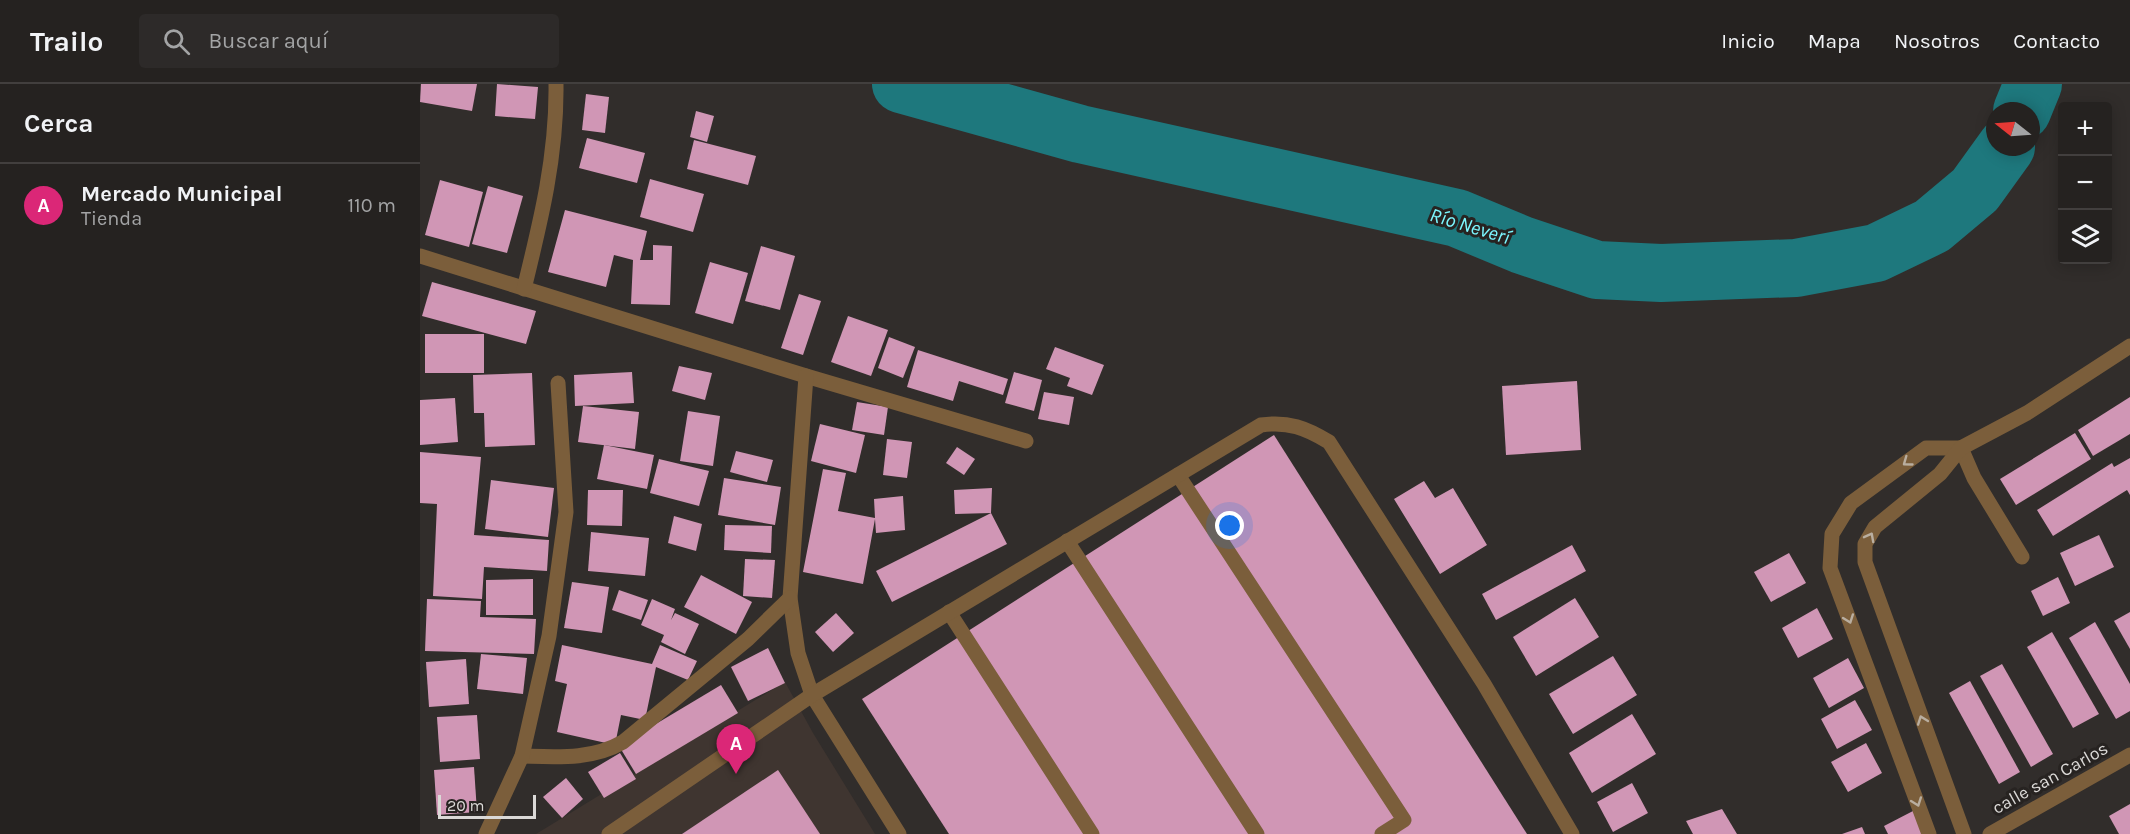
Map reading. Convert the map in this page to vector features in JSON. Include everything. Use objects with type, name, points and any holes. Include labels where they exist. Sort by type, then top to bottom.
[{"type":"street","points":[[524,289],[549,189],[557,125],[556,84]]},
{"type":"street","points":[[420,256],[806,376],[1026,441]]},
{"type":"street","points":[[1964,834],[1865,562],[1865,544],[1875,527],[1940,474],[1961,448],[2027,412],[2130,346]]},
{"type":"street","points":[[806,376],[790,598],[798,653],[812,695],[898,834]]},
{"type":"street","points":[[486,834],[522,756],[549,636],[566,512],[558,383]]},
{"type":"street","points":[[616,832],[812,695],[1261,425],[1279,422],[1303,427],[1329,442],[1484,684],[1572,834]]},
{"type":"street","points":[[1929,834],[1830,568],[1832,534],[1851,503],[1926,448],[1961,448]]},
{"type":"street","points":[[1961,448],[1974,478],[2022,557]]},
{"type":"street","points":[[1178,475],[1404,820],[1382,834]]},
{"type":"street","points":[[1067,542],[1257,834]]},
{"type":"street","points":[[522,756],[575,758],[608,751],[623,742],[740,646],[790,598]]},
{"type":"street","points":[[949,612],[1092,834]]},
{"type":"street","name":"calle san Carlos","points":[[1990,834],[2130,755]]},
{"type":"shaded area","points":[[785,682],[813,733],[875,834],[536,834]]},
{"type":"building","points":[[421,84],[477,84],[472,111],[420,102]]},
{"type":"building","points":[[497,84],[538,87],[535,119],[495,116]]},
{"type":"building","points":[[586,94],[609,97],[605,133],[582,130]]},
{"type":"building","points":[[696,111],[714,116],[707,142],[690,137]]},
{"type":"building","points":[[587,138],[645,153],[637,183],[579,168]]},
{"type":"building","points":[[694,140],[756,156],[748,185],[687,169]]},
{"type":"building","points":[[650,179],[704,194],[693,232],[640,217]]},
{"type":"building","points":[[440,180],[483,192],[469,247],[425,235]]},
{"type":"building","points":[[488,186],[523,196],[507,253],[472,244]]},
{"type":"building","points":[[565,210],[647,231],[640,260],[653,260],[653,245],[672,246],[670,305],[631,304],[633,260],[614,255],[606,287],[548,272]]},
{"type":"building","points":[[761,246],[795,256],[780,310],[745,301]]},
{"type":"building","points":[[710,262],[748,273],[733,324],[695,313]]},
{"type":"building","points":[[432,282],[536,311],[526,344],[422,316]]},
{"type":"building","points":[[799,294],[821,301],[803,355],[781,348]]},
{"type":"building","points":[[848,316],[888,330],[871,376],[831,362]]},
{"type":"building","points":[[425,334],[484,334],[484,373],[425,373]]},
{"type":"building","points":[[889,337],[915,347],[903,378],[878,368]]},
{"type":"building","points":[[1055,347],[1104,365],[1092,395],[1067,386],[1070,378],[1046,369]]},
{"type":"building","points":[[918,350],[1008,379],[1003,395],[959,381],[953,401],[907,387]]},
{"type":"building","points":[[679,366],[712,373],[705,400],[672,391]]},
{"type":"building","points":[[632,372],[634,403],[575,406],[574,375]]},
{"type":"building","points":[[1014,372],[1042,380],[1034,411],[1005,403]]},
{"type":"building","points":[[532,373],[535,445],[485,447],[484,413],[474,413],[473,375]]},
{"type":"building","points":[[1577,381],[1581,450],[1506,455],[1502,386]]},
{"type":"building","points":[[1044,392],[1074,397],[1069,425],[1038,419]]},
{"type":"building","points":[[2130,397],[2130,434],[2093,456],[2078,430]]},
{"type":"building","points":[[455,398],[458,442],[420,445],[420,400]]},
{"type":"building","points":[[857,402],[888,407],[884,435],[852,430]]},
{"type":"building","points":[[583,406],[639,412],[635,449],[578,442]]},
{"type":"building","points":[[688,411],[720,416],[713,466],[680,461]]},
{"type":"building","points":[[820,424],[865,435],[856,473],[811,461]]},
{"type":"building","points":[[2075,433],[2091,459],[2016,505],[2000,479]]},
{"type":"building","points":[[1274,435],[1527,834],[949,834],[862,699]]},
{"type":"building","points":[[887,439],[912,442],[907,478],[883,475]]},
{"type":"building","points":[[604,445],[654,455],[647,489],[597,479]]},
{"type":"building","points":[[957,447],[975,459],[964,475],[946,463]]},
{"type":"building","points":[[736,451],[773,460],[767,482],[730,472]]},
{"type":"building","points":[[420,452],[481,457],[474,535],[549,540],[547,571],[484,567],[482,599],[433,596],[437,504],[420,503]]},
{"type":"building","points":[[2130,458],[2130,495],[2127,490],[2053,536],[2037,510],[2112,463],[2114,467]]},
{"type":"building","points":[[659,459],[709,471],[699,506],[650,493]]},
{"type":"building","points":[[823,469],[846,473],[838,511],[875,518],[874,499],[903,496],[905,530],[876,533],[875,519],[863,584],[803,572]]},
{"type":"building","points":[[724,478],[781,487],[775,525],[718,515]]},
{"type":"building","points":[[491,480],[554,488],[548,537],[485,529]]},
{"type":"building","points":[[1424,481],[1435,498],[1453,488],[1487,545],[1440,574],[1394,499]]},
{"type":"building","points":[[992,488],[991,513],[955,514],[954,490]]},
{"type":"building","points":[[588,490],[623,490],[622,526],[587,525]]},
{"type":"building","points":[[991,513],[1007,544],[892,602],[876,571]]},
{"type":"building","points":[[674,516],[702,524],[696,551],[668,543]]},
{"type":"building","points":[[725,525],[772,526],[771,553],[724,550]]},
{"type":"building","points":[[591,532],[649,538],[645,576],[588,571]]},
{"type":"building","points":[[2099,535],[2114,567],[2075,586],[2060,553]]},
{"type":"building","points":[[1572,545],[1586,571],[1496,620],[1482,594]]},
{"type":"building","points":[[1789,553],[1806,583],[1771,602],[1754,572]]},
{"type":"building","points":[[745,559],[775,560],[772,598],[743,596]]},
{"type":"building","points":[[701,575],[752,602],[736,634],[684,607]]},
{"type":"building","points":[[2058,577],[2070,603],[2043,616],[2031,591]]},
{"type":"building","points":[[533,579],[533,615],[486,615],[486,580]]},
{"type":"building","points":[[572,582],[609,587],[602,633],[564,628]]},
{"type":"building","points":[[619,590],[648,600],[641,620],[612,610]]},
{"type":"building","points":[[1575,598],[1599,637],[1536,676],[1513,637]]},
{"type":"building","points":[[427,599],[481,601],[480,617],[536,619],[534,654],[425,651]]},
{"type":"building","points":[[652,599],[675,609],[671,620],[675,613],[699,624],[685,654],[661,642],[664,635],[641,625]]},
{"type":"building","points":[[1817,608],[1833,639],[1798,658],[1782,628]]},
{"type":"building","points":[[2130,612],[2130,649],[2114,621]]},
{"type":"building","points":[[836,613],[854,633],[833,652],[815,632]]},
{"type":"building","points":[[2095,622],[2130,684],[2130,711],[2116,719],[2069,638]]},
{"type":"building","points":[[2052,632],[2099,714],[2073,728],[2027,647]]},
{"type":"building","points":[[562,645],[652,664],[660,645],[697,661],[688,680],[656,667],[645,720],[621,715],[615,745],[557,732],[567,684],[555,681]]},
{"type":"building","points":[[768,648],[785,683],[748,701],[731,667]]},
{"type":"building","points":[[481,654],[527,658],[523,694],[477,689]]},
{"type":"building","points":[[1613,656],[1637,695],[1573,734],[1549,694]]},
{"type":"building","points":[[1848,658],[1864,688],[1829,708],[1813,678]]},
{"type":"building","points":[[466,659],[469,704],[429,707],[426,662]]},
{"type":"building","points":[[2002,664],[2053,754],[2031,767],[1980,676]]},
{"type":"building","points":[[1970,681],[2020,772],[1999,784],[1949,693]]},
{"type":"building","points":[[721,685],[738,713],[636,774],[619,746]]},
{"type":"building","points":[[1855,700],[1872,730],[1837,749],[1821,719]]},
{"type":"building","points":[[1632,714],[1656,754],[1592,793],[1569,753]]},
{"type":"building","points":[[477,715],[480,759],[440,762],[437,717]]},
{"type":"building","points":[[1866,743],[1882,773],[1848,792],[1831,762]]},
{"type":"building","points":[[620,753],[636,779],[604,798],[588,772]]},
{"type":"building","points":[[474,767],[477,812],[437,815],[434,770]]},
{"type":"building","points":[[778,770],[820,834],[682,834]]},
{"type":"building","points":[[566,778],[583,799],[562,818],[543,797]]},
{"type":"building","points":[[1632,783],[1648,813],[1613,832],[1597,802]]},
{"type":"building","points":[[2130,804],[2130,834],[2119,834],[2109,816]]},
{"type":"building","points":[[1722,809],[1737,834],[1693,834],[1686,821]]},
{"type":"building","points":[[1913,811],[1924,834],[1888,834],[1884,826]]},
{"type":"building","points":[[1862,827],[1865,834],[1842,834]]},
{"type":"waterway","name":"Río Neverí","points":[[901,84],[1080,134],[1457,218],[1522,245],[1597,270],[1661,273],[1796,268],[1876,253],[1932,226],[1975,190],[2000,156]]},
{"type":"waterway","name":"Río Neverí","points":[[2026,102],[2033,84]]},
{"type":"place","name":"Mercado Municipal","points":[[736,774]]}]
